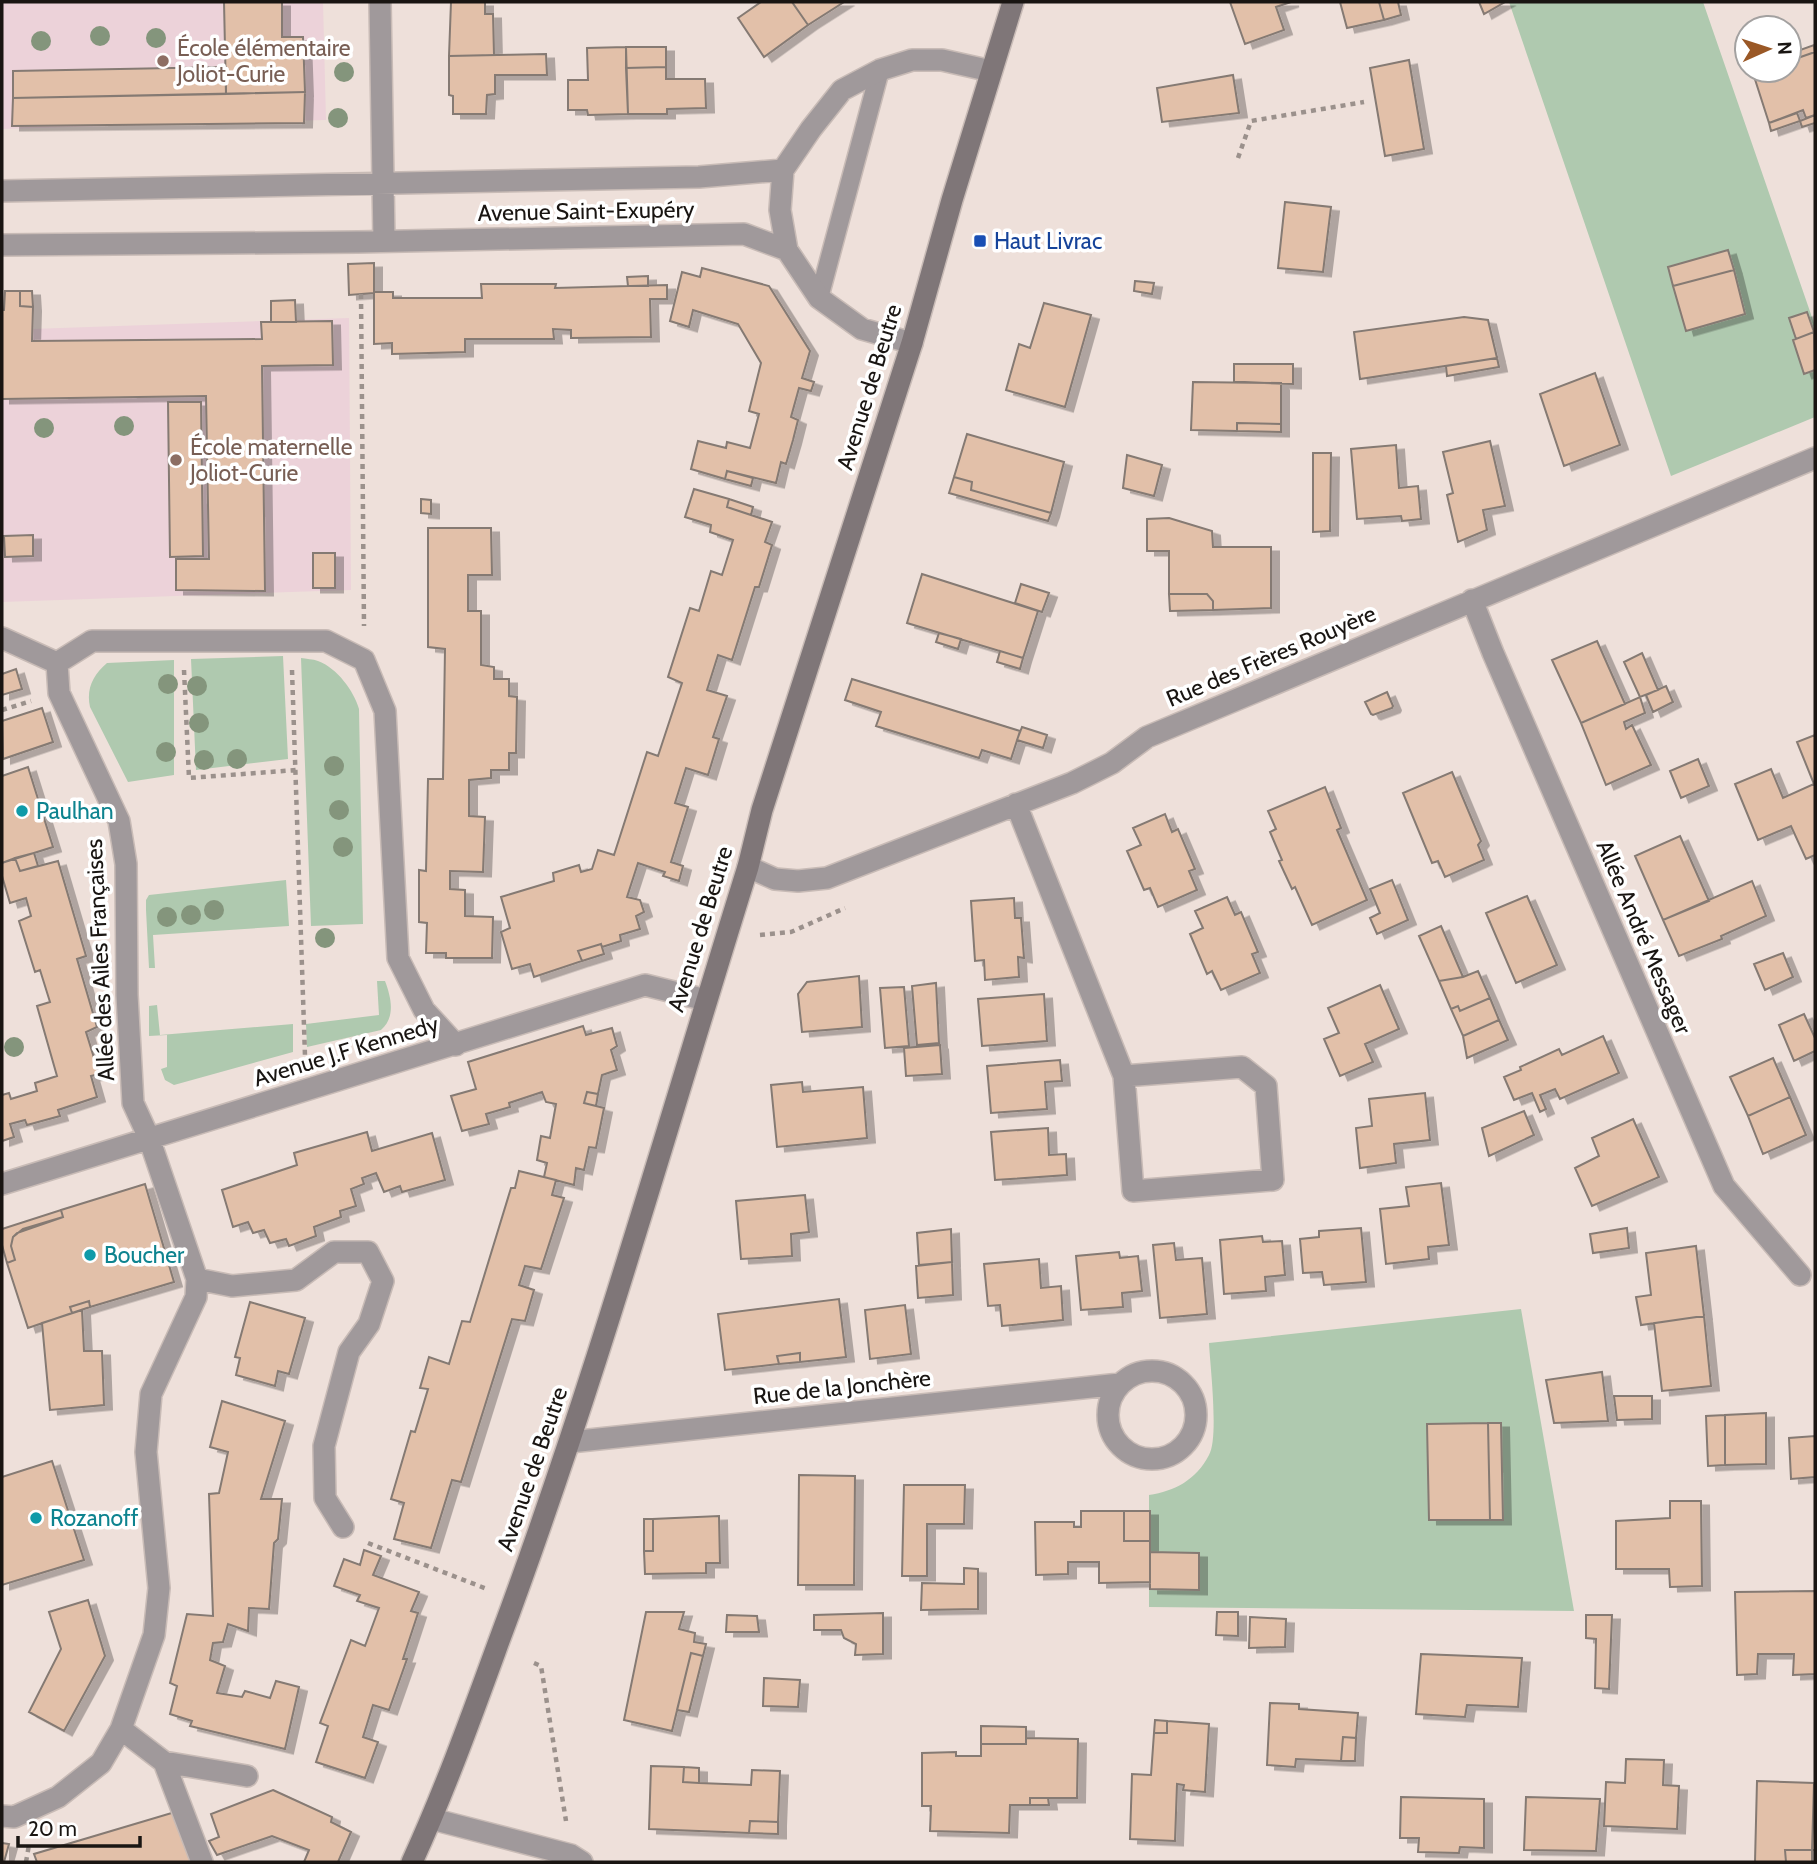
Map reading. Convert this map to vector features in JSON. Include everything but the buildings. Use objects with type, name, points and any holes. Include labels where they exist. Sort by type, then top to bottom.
[{"type":"street","points":[[380,2],[384,241]]},
{"type":"street","name":"Avenue de Beutre","points":[[412,1862],[432,1819],[515,1600],[570,1442],[748,867],[762,810],[912,343],[1013,2]]},
{"type":"street","points":[[912,343],[862,329],[819,298],[787,250],[780,210],[783,170],[811,128],[842,90],[880,70],[912,60],[942,60],[991,71]]},
{"type":"street","name":"Avenue Saint-Exupéry","points":[[2,191],[699,177],[783,170]]},
{"type":"street","name":"Avenue Saint-Exupéry","points":[[2,245],[744,234],[787,250]]},
{"type":"street","name":"Rue des Frères Rouyère","points":[[748,867],[775,879],[798,881],[827,878],[1072,783],[1112,763],[1146,737],[1815,458]]},
{"type":"street","name":"Allée André Messager","points":[[1472,600],[1724,1186],[1800,1275]]},
{"type":"street","points":[[2,638],[57,663],[92,641],[326,641],[364,660],[386,711],[398,958],[424,1010],[456,1045]]},
{"type":"street","name":"Allée des Ailes Françaises","points":[[57,663],[59,693],[118,821],[126,864],[127,995],[133,1103],[149,1138],[197,1279]]},
{"type":"street","points":[[1016,804],[1124,1076],[1133,1191],[1273,1180],[1266,1086],[1242,1067],[1124,1076]]},
{"type":"street","name":"Avenue J.F Kennedy","points":[[2,1184],[645,985],[706,1000]]},
{"type":"street","points":[[2,1816],[14,1816],[58,1797],[102,1763],[121,1729],[154,1635],[159,1588],[146,1452],[151,1394],[196,1297],[197,1279],[232,1286],[296,1280],[334,1252],[368,1252],[383,1280],[369,1324],[349,1352],[324,1446],[325,1499],[343,1527]]},
{"type":"street","name":"Rue de la Jonchère","points":[[570,1442],[1120,1384],[1147,1371],[1162,1372],[1180,1382],[1190,1394],[1195,1408],[1192,1434],[1183,1446],[1171,1455],[1155,1459],[1134,1456],[1121,1447],[1112,1434],[1108,1420],[1109,1404],[1120,1384]]},
{"type":"street","points":[[121,1729],[164,1762],[247,1776]]},
{"type":"street","points":[[164,1762],[202,1862]]},
{"type":"street","points":[[432,1819],[571,1856],[582,1862]]},
{"type":"lane","points":[[819,298],[880,70]]},
{"type":"path","points":[[1238,158],[1251,121],[1364,102]]},
{"type":"path","points":[[361,294],[364,660]]},
{"type":"path","points":[[291,641],[305,1055],[312,1089]]},
{"type":"path","points":[[182,642],[189,778],[296,770]]},
{"type":"path","points":[[343,1527],[386,1551],[515,1600]]},
{"type":"path","points":[[534,1663],[541,1666],[567,1826]]},
{"type":"shaded area","name":"École élémentaire Joliot-Curie","points":[[2,2],[323,2],[326,120],[2,129]]},
{"type":"shaded area","name":"École maternelle Joliot-Curie","points":[[349,318],[351,590],[2,602],[2,330]]},
{"type":"green space","points":[[1509,2],[1703,2],[1815,326],[1815,417],[1671,476]]},
{"type":"green space","points":[[283,656],[288,759],[196,770],[191,659]]},
{"type":"green space","points":[[301,658],[318,661],[332,669],[349,688],[359,709],[363,924],[311,926]]},
{"type":"green space","points":[[174,660],[174,775],[128,782],[90,707],[92,683],[107,663]]},
{"type":"green space","points":[[286,880],[289,926],[153,935],[155,968],[149,968],[146,900],[149,895]]},
{"type":"green space","points":[[377,981],[385,981],[391,1007],[389,1019],[381,1030],[307,1047],[306,1024],[379,1015]]},
{"type":"green space","points":[[157,1005],[160,1035],[293,1024],[293,1052],[174,1085],[165,1080],[161,1069],[167,1067],[167,1035],[149,1036],[149,1006]]},
{"type":"green space","points":[[1521,1309],[1574,1611],[1149,1607],[1149,1495],[1168,1491],[1191,1478],[1204,1464],[1212,1446],[1214,1418],[1209,1343]]},
{"type":"place","name":"École élémentaire Joliot-Curie","points":[[163,61]]},
{"type":"place","name":"Haut Livrac","points":[[980,241]]},
{"type":"place","name":"École maternelle Joliot-Curie","points":[[176,460]]},
{"type":"place","name":"Paulhan","points":[[22,811]]},
{"type":"place","name":"Boucher","points":[[90,1255]]},
{"type":"place","name":"Rozanoff","points":[[36,1518]]}]
